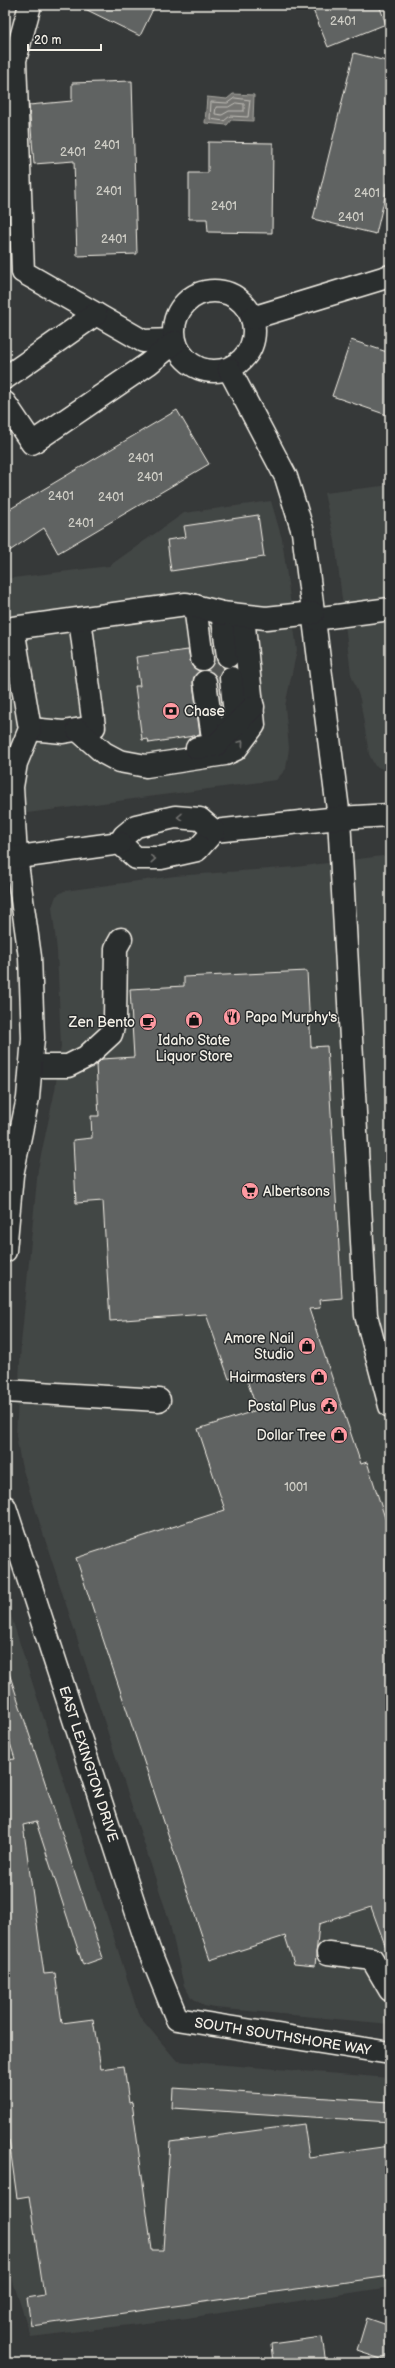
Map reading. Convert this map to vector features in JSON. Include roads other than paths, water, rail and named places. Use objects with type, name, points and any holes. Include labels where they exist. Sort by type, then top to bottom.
[{"type":"street","points":[[30,5],[15,60],[23,272],[143,341],[175,341]]},
{"type":"street","points":[[252,318],[390,276]]},
{"type":"street","points":[[209,291],[223,291],[236,296],[245,306],[252,318],[254,330],[253,342],[248,353],[240,362],[229,369],[216,372],[202,370],[189,363],[180,353],[175,341],[173,326],[177,313],[185,302],[196,294],[209,291]]},
{"type":"street","points":[[5,378],[96,314]]},
{"type":"street","points":[[5,403],[32,442],[148,364],[175,341]]},
{"type":"street","points":[[229,369],[286,477],[303,532],[339,818],[366,1315],[390,1406]]},
{"type":"street","points":[[5,1251],[12,1175],[28,1098],[33,1038],[30,957],[10,858],[12,787],[16,763],[30,729],[13,628],[186,604],[217,611],[266,618],[314,616],[390,609]]},
{"type":"street","points":[[215,658],[217,611]]},
{"type":"street","points":[[80,619],[86,728],[104,753],[119,761],[146,766],[225,754],[236,749],[254,725],[253,708],[217,611]]},
{"type":"street","points":[[218,680],[220,741]]},
{"type":"street","points":[[30,729],[63,732],[86,728],[112,743],[136,754],[149,754],[220,741],[253,708]]},
{"type":"street","points":[[120,843],[136,858],[161,858],[197,850],[214,831],[339,818],[390,815]]},
{"type":"street","points":[[120,843],[124,836],[136,826],[175,817],[200,819],[214,831]]},
{"type":"street","points":[[10,858],[120,843]]},
{"type":"street","points":[[31,1066],[68,1066],[86,1057],[111,1034],[116,1020],[116,948],[121,939]]},
{"type":"street","points":[[5,1391],[159,1400]]},
{"type":"street","name":"EAST LEXINGTON DRIVE","points":[[5,1507],[150,1950],[177,2019]]},
{"type":"street","points":[[328,1953],[372,1959],[390,1990]]},
{"type":"street","name":"SOUTH SOUTHSHORE WAY","points":[[177,2019],[389,2048]]},
{"type":"water","points":[[233,94],[254,95],[253,121],[231,120],[227,125],[205,123],[207,97],[227,99]]},
{"type":"tunnel","points":[[215,658],[218,680]]},
{"type":"place","name":"Chase","points":[[171,711]]},
{"type":"place","name":"Papa Murphy's","points":[[232,1017]]},
{"type":"place","name":"Idaho State Liquor Store","points":[[194,1020]]},
{"type":"place","name":"Zen Bento","points":[[148,1022]]},
{"type":"place","name":"Albertsons","points":[[250,1191]]},
{"type":"place","name":"Amore Nail Studio","points":[[307,1346]]},
{"type":"place","name":"Hairmasters","points":[[319,1377]]},
{"type":"place","name":"Postal Plus","points":[[329,1406]]},
{"type":"place","name":"Dollar Tree","points":[[339,1435]]}]
